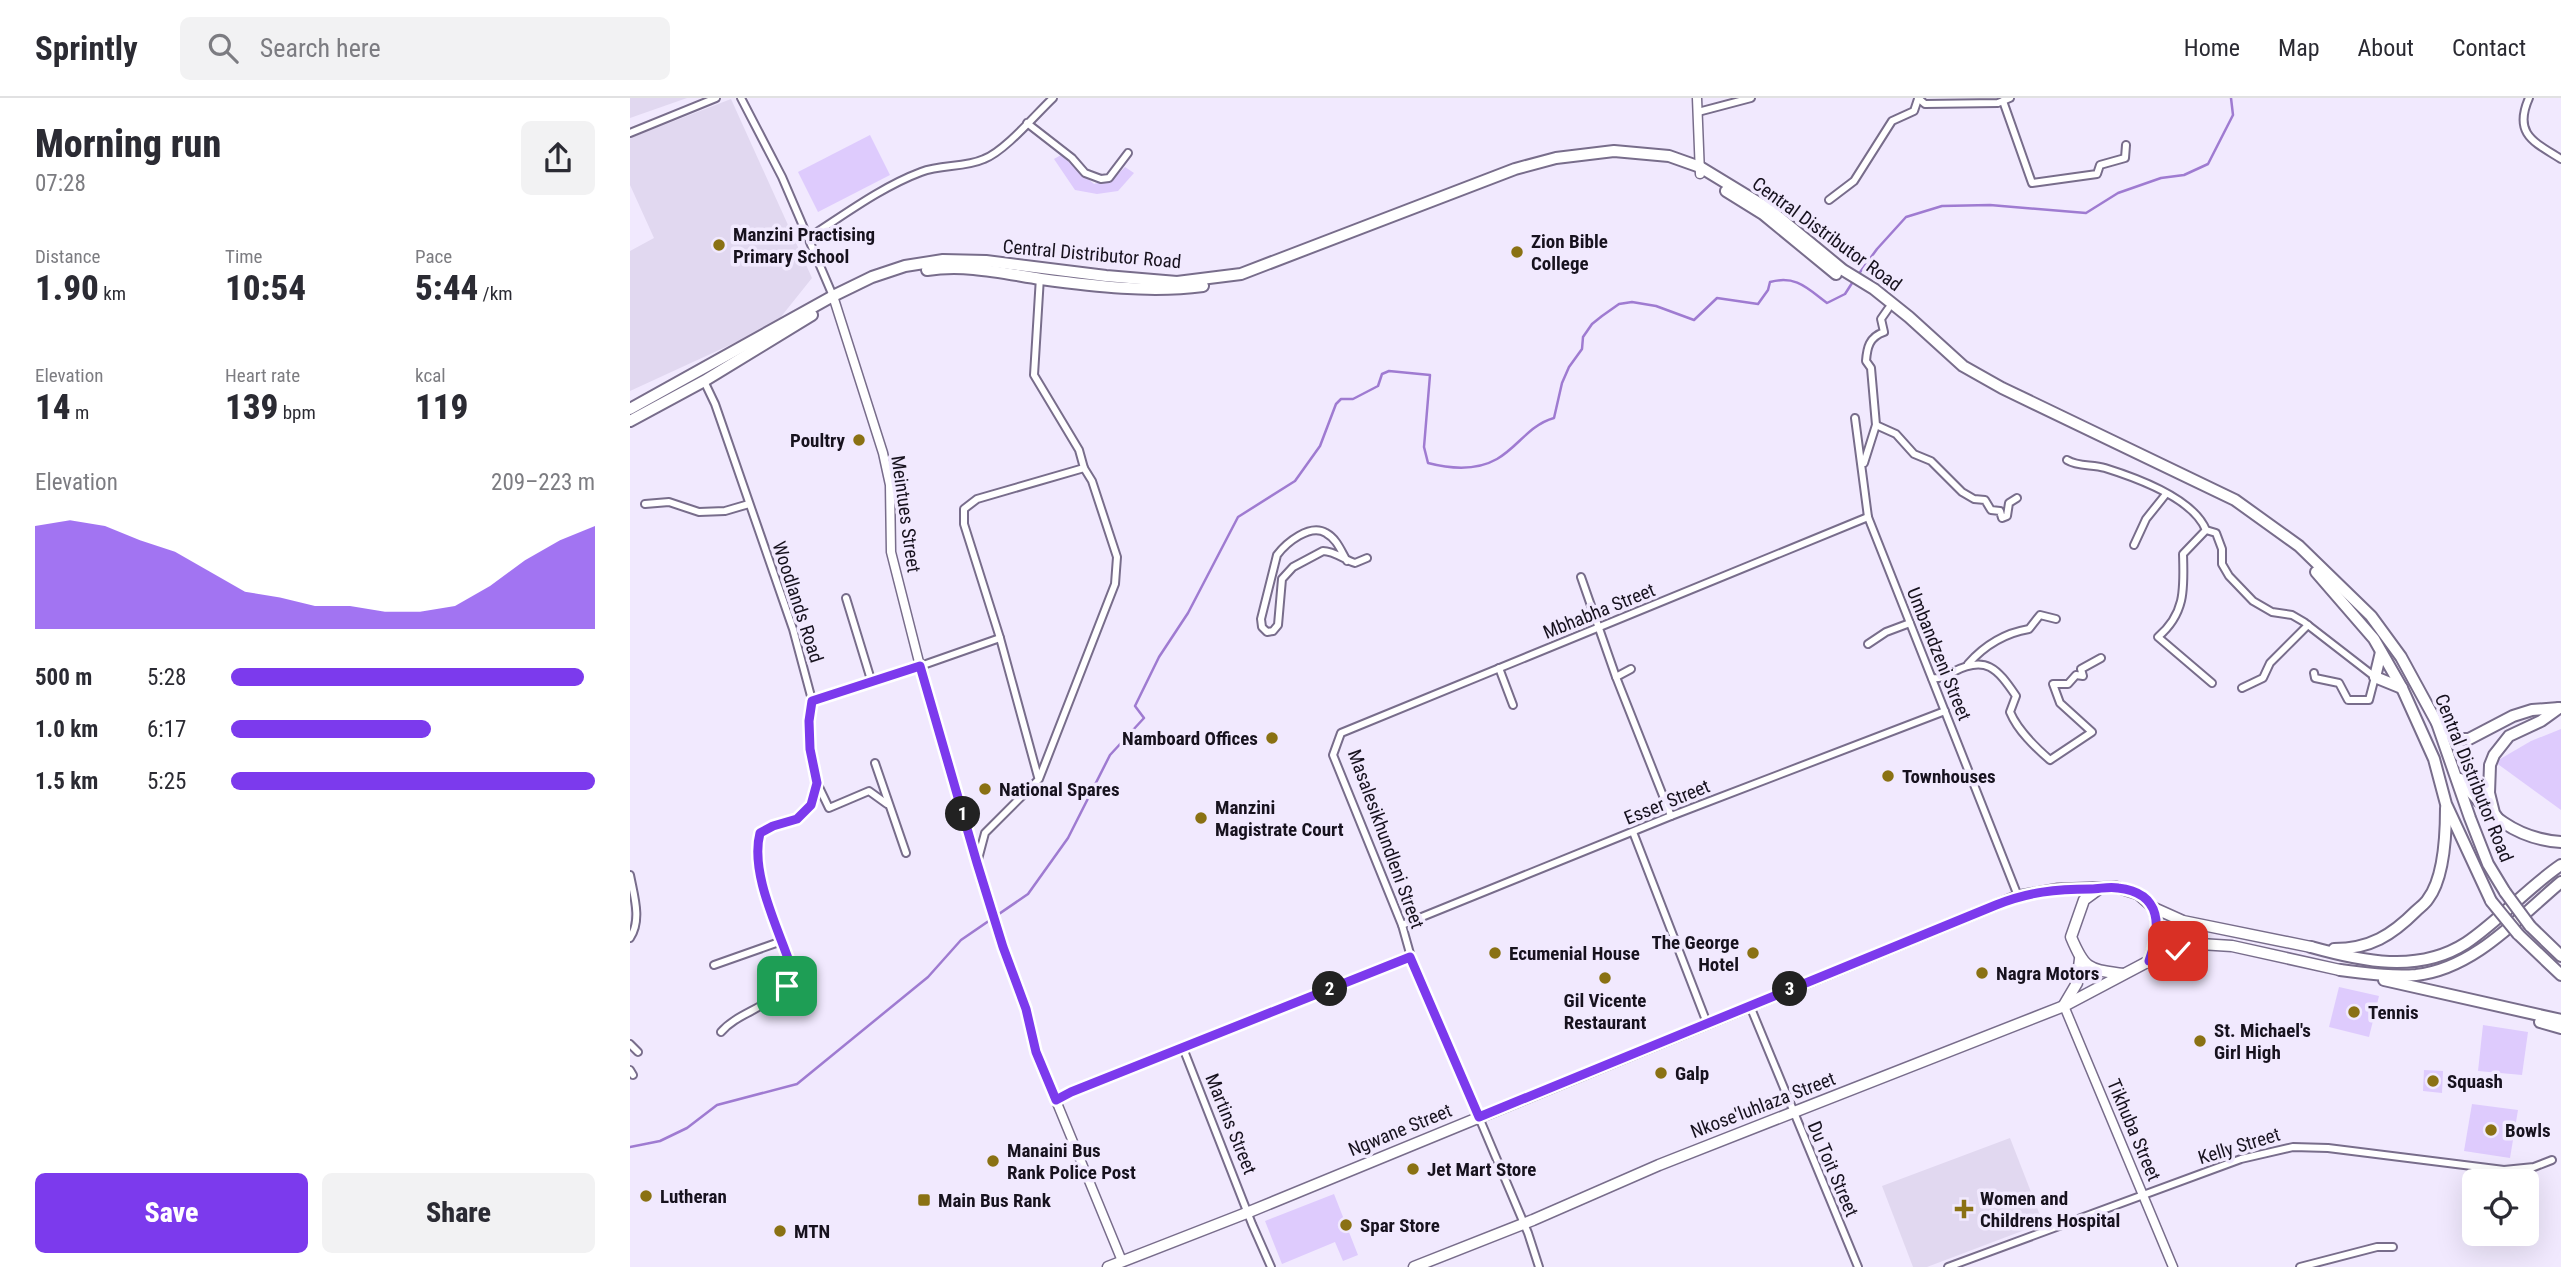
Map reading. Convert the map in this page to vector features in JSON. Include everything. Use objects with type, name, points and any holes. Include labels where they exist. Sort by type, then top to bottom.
[{"type":"highway","name":"Central Distributor Road","points":[[630,409],[835,299],[908,273],[943,268],[984,269],[1040,274],[1102,286],[1177,290],[1247,279],[1520,173],[1557,165],[1615,158],[1667,163],[1700,170],[1841,273],[1909,317],[1963,366],[2235,500],[2299,546],[2371,616],[2401,657],[2437,723],[2488,864],[2530,926],[2561,956]]},
{"type":"highway","name":"Central Distributor Road","points":[[1873,293],[1961,373],[2231,503],[2296,551],[2361,623],[2402,688],[2434,759],[2446,804],[2491,901],[2518,934],[2561,975]]},
{"type":"highway","name":"Central Distributor Road","points":[[630,421],[704,381],[835,299]]},
{"type":"highway","points":[[2381,652],[2375,677],[2402,688]]},
{"type":"highway","points":[[2437,723],[2457,739],[2469,739],[2514,716],[2532,710],[2560,708]]},
{"type":"highway","points":[[2501,823],[2494,813],[2489,793],[2490,765],[2494,755],[2509,736],[2541,721],[2560,708]]},
{"type":"highway","points":[[2456,775],[2501,823],[2536,838],[2561,842]]},
{"type":"highway","points":[[2311,947],[2347,949],[2381,939],[2399,929],[2429,899],[2445,845],[2446,804]]},
{"type":"highway","points":[[2311,947],[2370,960],[2393,962],[2431,958],[2465,943],[2561,865]]},
{"type":"highway","points":[[2340,970],[2418,975],[2456,964],[2491,940],[2561,882]]},
{"type":"highway","points":[[2340,970],[2561,1020]]},
{"type":"highway","points":[[2421,988],[2561,1028]]},
{"type":"main road","points":[[2311,947],[2183,921],[2154,908],[2138,894],[2116,887],[2099,889],[2084,900],[2071,937],[2080,959],[2087,966],[2124,974],[2186,947],[2213,944],[2340,970]]},
{"type":"main road","name":"Ngwane Street","points":[[1108,1267],[1249,1212],[2018,896],[2058,889],[2099,889]]},
{"type":"main road","points":[[2149,961],[2158,933],[2154,908]]},
{"type":"main road","points":[[2064,1006],[2077,983],[2080,959]]},
{"type":"main road","name":"Nkose'luhlaza Street","points":[[1414,1267],[1659,1165],[2064,1006],[2124,974]]},
{"type":"street","points":[[630,132],[716,98]]},
{"type":"street","name":"Meintues Street","points":[[741,98],[782,177],[835,299],[885,464],[890,485],[891,552],[920,666],[977,863],[1026,1009],[1036,1052],[1122,1261]]},
{"type":"street","points":[[808,238],[923,170],[964,165],[986,159],[1005,145],[1053,98]]},
{"type":"street","points":[[1697,98],[1700,170]]},
{"type":"street","points":[[1698,112],[1751,98]]},
{"type":"street","points":[[1829,200],[1854,181],[1892,121],[1914,111],[1918,98],[1925,104],[2003,101],[2010,98]]},
{"type":"street","points":[[2529,98],[2525,107],[2525,131],[2533,141],[2561,159]]},
{"type":"street","points":[[2003,101],[2032,183],[2097,174],[2100,165],[2125,158],[2126,145]]},
{"type":"street","points":[[1027,123],[1072,158],[1085,173],[1096,177],[1109,178],[1128,153]]},
{"type":"street","points":[[977,863],[985,834],[1039,779],[1115,584],[1117,557],[1092,481],[1084,468],[1079,450],[1034,375],[1040,274]]},
{"type":"street","points":[[1863,467],[1876,425],[1871,368],[1866,361],[1868,346],[1878,334],[1884,332],[1881,318],[1888,309]]},
{"type":"street","name":"Woodlands Road","points":[[704,381],[715,404],[793,629],[812,701],[809,721],[810,749],[817,783]]},
{"type":"street","name":"Umbandzeni Street","points":[[1856,418],[1868,517],[2018,896]]},
{"type":"street","points":[[1876,425],[1896,434],[1914,454],[1931,461],[1962,492],[1974,499],[1985,500],[1991,510],[2000,511],[2002,518],[2010,517],[2009,503],[2017,498]]},
{"type":"street","points":[[2067,460],[2073,464],[2103,467],[2139,480],[2192,510],[2203,522],[2206,530]]},
{"type":"street","points":[[1039,779],[1000,638],[964,524],[964,509],[977,499],[1084,468]]},
{"type":"street","points":[[2134,545],[2146,519],[2165,494]]},
{"type":"street","points":[[645,504],[669,502],[699,512],[725,511],[750,504]]},
{"type":"street","name":"Mbhabha Street","points":[[1341,733],[1868,517]]},
{"type":"street","points":[[1347,561],[1337,542],[1325,531],[1313,530],[1283,547],[1277,555],[1261,619],[1266,632],[1273,631],[1278,625],[1282,579],[1288,570],[1318,551],[1328,551],[1347,561],[1355,563],[1367,558]]},
{"type":"street","points":[[2206,530],[2216,533],[2222,550],[2222,564],[2229,576],[2253,601],[2272,612],[2292,615],[2375,677],[2369,699],[2348,700],[2339,683],[2315,678],[2314,673]]},
{"type":"street","points":[[2206,530],[2183,554],[2183,595],[2172,624],[2158,636],[2212,683]]},
{"type":"street","points":[[1581,577],[1616,677],[1671,816]]},
{"type":"street","points":[[846,598],[872,683]]},
{"type":"street","points":[[1932,678],[1941,679],[1966,666],[1976,655],[2010,632],[2029,629],[2040,615],[2056,620]]},
{"type":"street","points":[[1868,644],[1886,632],[1910,623]]},
{"type":"street","points":[[2242,688],[2263,678],[2270,663],[2308,625]]},
{"type":"street","points":[[812,701],[1000,638]]},
{"type":"street","points":[[1966,666],[1985,664],[1995,670],[2016,696],[2010,712],[2014,722],[2050,760],[2092,732],[2060,703],[2053,684],[2068,684],[2076,675],[2084,676],[2081,669],[2101,658]]},
{"type":"street","points":[[1499,667],[1513,705]]},
{"type":"street","points":[[1616,677],[1631,669]]},
{"type":"street","name":"Esser Street","points":[[1402,925],[1671,816],[1945,711]]},
{"type":"street","name":"Masalesikhundleni Street","points":[[1341,733],[1333,755],[1402,925],[1410,957],[1479,1117],[1539,1267]]},
{"type":"street","points":[[875,762],[887,804],[906,853]]},
{"type":"street","points":[[817,783],[829,808],[869,791],[887,804]]},
{"type":"street","points":[[721,1032],[728,1023],[743,1013],[777,996],[783,986],[793,980],[766,896],[756,848],[760,833],[797,819],[811,805],[817,783]]},
{"type":"street","points":[[1633,832],[1707,1023]]},
{"type":"street","points":[[630,876],[637,913],[636,927],[630,938]]},
{"type":"street","points":[[714,965],[782,941]]},
{"type":"street","points":[[1056,1100],[1410,957]]},
{"type":"street","points":[[783,986],[778,976],[780,972],[788,970]]},
{"type":"street","name":"Du Toit Street","points":[[1750,1006],[1858,1267]]},
{"type":"street","name":"Tikhuba Street","points":[[2064,1006],[2173,1267]]},
{"type":"street","points":[[630,1044],[638,1052]]},
{"type":"street","name":"Martins Street","points":[[1184,1048],[1271,1267]]},
{"type":"street","name":"Kelly Street","points":[[1948,1267],[2241,1159],[2293,1147],[2328,1148],[2504,1170],[2534,1167],[2552,1160]]},
{"type":"street","points":[[2300,1267],[2377,1247],[2393,1247]]},
{"type":"shaded area","points":[[630,98],[687,98],[630,118]]},
{"type":"shaded area","name":"Manzini Practising Primary School","points":[[731,99],[812,278],[780,318],[743,339],[630,391],[630,251],[654,238],[630,185],[630,138]]},
{"type":"shaded area","points":[[870,135],[890,175],[818,212],[798,172]]},
{"type":"shaded area","points":[[1061,155],[1094,184],[1114,178],[1125,167],[1134,173],[1118,191],[1097,194],[1075,190],[1054,159]]},
{"type":"shaded area","points":[[2561,729],[2561,810],[2495,762],[2531,741]]},
{"type":"shaded area","name":"Tennis","points":[[2339,987],[2379,996],[2369,1037],[2329,1027]]},
{"type":"shaded area","name":"Bowls","points":[[2483,1025],[2528,1032],[2522,1075],[2478,1071]]},
{"type":"shaded area","name":"Squash","points":[[2424,1070],[2443,1071],[2442,1093],[2423,1091]]},
{"type":"shaded area","name":"Bowls","points":[[2472,1104],[2518,1110],[2510,1158],[2464,1151]]},
{"type":"shaded area","name":"Women and Childrens Hospital","points":[[2010,1138],[2043,1223],[1927,1267],[1913,1267],[1882,1186]]},
{"type":"shaded area","points":[[1334,1194],[1358,1255],[1343,1261],[1335,1242],[1282,1264],[1265,1221]]},
{"type":"waterway","points":[[1858,275],[1906,217],[1942,206],[1990,205],[2086,213],[2118,193],[2161,178],[2184,175],[2208,164],[2233,115],[2231,98]]},
{"type":"waterway","points":[[630,1147],[660,1141],[687,1128],[717,1105],[797,1084],[928,977],[961,940],[1028,894],[1068,838],[1110,755],[1144,718],[1135,706],[1159,657],[1188,613],[1238,517],[1295,481],[1320,446],[1336,404],[1341,399],[1353,399],[1378,386],[1382,374],[1389,371],[1430,375],[1424,447],[1428,463],[1454,468],[1481,466],[1497,459],[1531,431],[1554,418],[1562,383],[1582,349],[1583,337],[1592,324],[1619,304],[1632,302],[1656,306],[1694,320],[1717,298],[1758,304],[1770,282],[1794,282],[1827,303],[1845,294],[1854,280]]},
{"type":"place","name":"Manzini Practising Primary School","points":[[719,245]]},
{"type":"place","name":"Zion Bible College","points":[[1517,252]]},
{"type":"place","name":"Poultry","points":[[859,440]]},
{"type":"place","name":"Namboard Offices","points":[[1272,738]]},
{"type":"place","name":"Townhouses","points":[[1888,776]]},
{"type":"place","name":"National Spares","points":[[985,789]]},
{"type":"place","name":"Manzini Magistrate Court","points":[[1201,818]]},
{"type":"place","name":"Ecumenial House","points":[[1495,953]]},
{"type":"place","name":"The George Hotel","points":[[1753,953]]},
{"type":"place","name":"Nagra Motors","points":[[1982,973]]},
{"type":"place","name":"Gil Vicente Restaurant","points":[[1605,978]]},
{"type":"place","name":"Tennis","points":[[2354,1012]]},
{"type":"place","name":"St. Michael's Girl High","points":[[2200,1041]]},
{"type":"place","name":"Galp","points":[[1661,1073]]},
{"type":"place","name":"Squash","points":[[2433,1081]]},
{"type":"place","name":"Bowls","points":[[2491,1130]]},
{"type":"place","name":"Manaini Bus Rank Police Post","points":[[993,1161]]},
{"type":"place","name":"Jet Mart Store","points":[[1413,1169]]},
{"type":"place","name":"Lutheran","points":[[646,1196]]},
{"type":"place","name":"Main Bus Rank","points":[[924,1200]]},
{"type":"place","name":"Women and Childrens Hospital","points":[[1964,1209]]},
{"type":"place","name":"Spar Store","points":[[1346,1225]]},
{"type":"place","name":"MTN","points":[[780,1231]]},
{"type":"route","points":[[787,986],[791,984],[793,976],[788,970],[789,961],[766,896],[756,848],[760,833],[797,819],[811,805],[817,783],[810,749],[809,721],[812,701],[920,666],[1003,947],[1026,1009],[1036,1052],[1056,1100],[1410,957],[1479,1117],[2018,896],[2058,889],[2116,887],[2130,890],[2154,908],[2158,933],[2149,961],[2178,951]]}]
